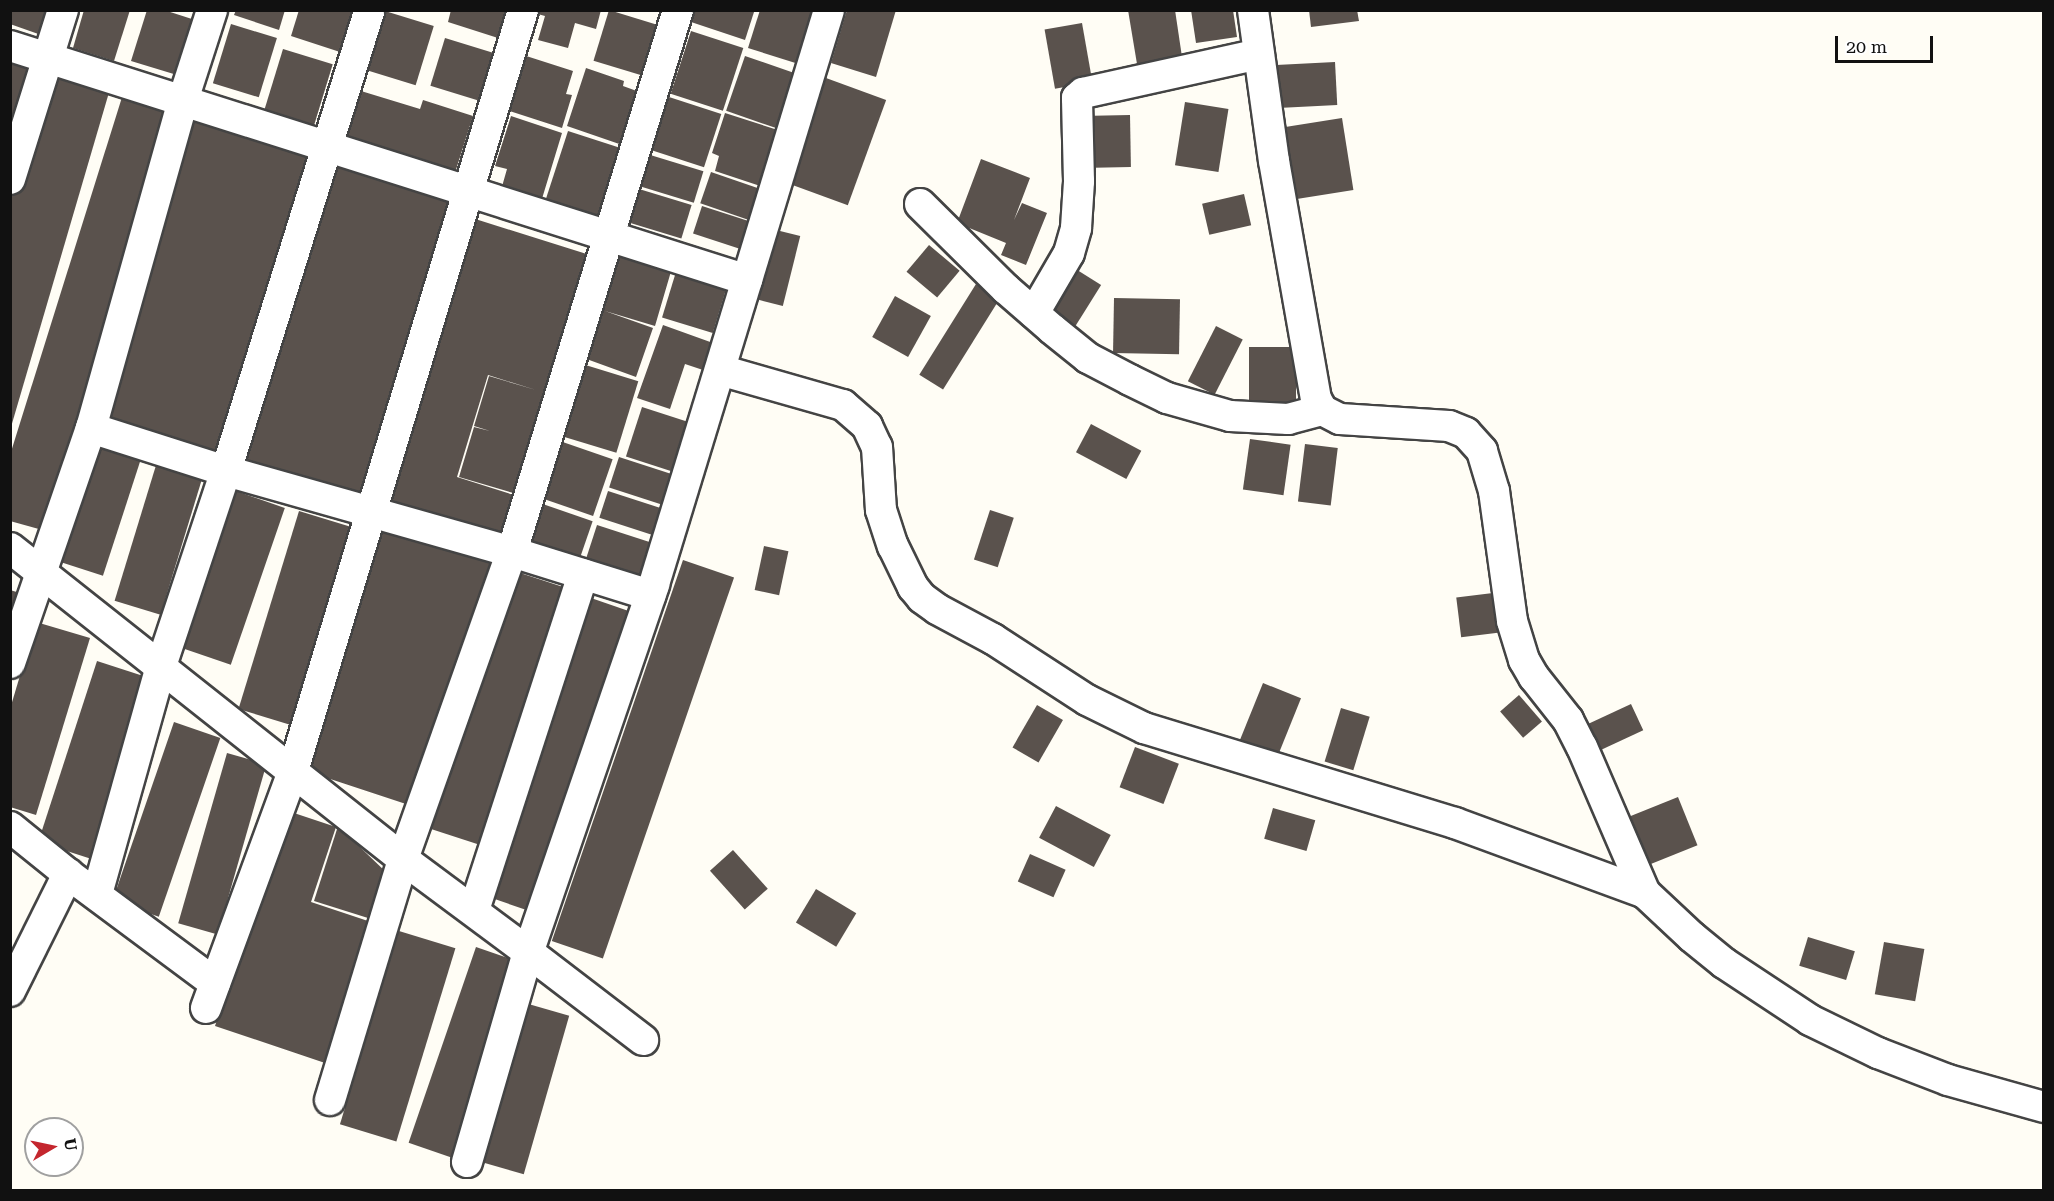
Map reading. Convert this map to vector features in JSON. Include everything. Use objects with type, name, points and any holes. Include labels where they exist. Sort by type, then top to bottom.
[{"type":"street","points":[[10,179],[63,10]]},
{"type":"street","points":[[10,663],[91,428],[183,100],[212,10]]},
{"type":"street","points":[[97,894],[161,666],[226,471],[369,10]]},
{"type":"street","points":[[10,827],[68,874],[97,894],[211,996],[293,771],[471,191],[523,10]]},
{"type":"street","points":[[330,1101],[403,859],[512,552],[611,236],[678,10]]},
{"type":"street","points":[[467,1162],[528,952],[650,595],[829,10]]},
{"type":"street","points":[[1253,10],[1274,161],[1316,399],[1322,410],[1340,419],[1354,422],[1449,426],[1466,433],[1482,451],[1494,491],[1512,621],[1521,651],[1534,677],[1568,720],[1582,747],[1645,893],[1678,925],[1724,963],[1810,1020],[1878,1053],[1948,1080],[2043,1107]]},
{"type":"street","points":[[10,46],[747,280]]},
{"type":"street","points":[[1034,313],[1069,253],[1076,228],[1079,181],[1077,98],[1083,93],[1259,54]]},
{"type":"street","points":[[920,204],[1034,313],[1088,358],[1167,398],[1230,416],[1260,419],[1288,418],[1322,410]]},
{"type":"street","points":[[720,370],[843,405],[867,426],[877,447],[881,510],[893,546],[913,587],[922,598],[937,609],[993,639],[1087,700],[1144,728],[1455,823],[1645,893]]},
{"type":"street","points":[[91,428],[226,471],[512,552],[650,595]]},
{"type":"street","points":[[10,548],[403,859],[474,910],[643,1040]]},
{"type":"street","points":[[474,910],[584,574]]},
{"type":"street","points":[[10,991],[68,874]]},
{"type":"building","points":[[10,10],[52,10],[44,36],[10,24]]},
{"type":"building","points":[[84,10],[130,10],[114,61],[73,48]]},
{"type":"building","points":[[147,10],[164,10],[195,20],[177,75],[131,61]]},
{"type":"building","points":[[236,10],[285,10],[279,30],[234,15]]},
{"type":"building","points":[[299,10],[353,10],[340,52],[291,36]]},
{"type":"building","points":[[451,10],[507,10],[498,38],[448,22]]},
{"type":"building","points":[[534,10],[601,10],[596,29],[575,23],[568,48],[538,40],[545,16],[534,13]]},
{"type":"building","points":[[609,10],[664,27],[648,77],[594,61]]},
{"type":"building","points":[[692,10],[750,10],[754,12],[745,40],[688,21]]},
{"type":"building","points":[[760,10],[822,10],[805,66],[748,48]]},
{"type":"building","points":[[847,10],[896,10],[876,77],[831,63]]},
{"type":"building","points":[[1128,10],[1175,10],[1182,57],[1137,64]]},
{"type":"building","points":[[1191,10],[1233,10],[1237,37],[1196,43]]},
{"type":"building","points":[[1309,10],[1357,10],[1359,21],[1311,27]]},
{"type":"building","points":[[385,11],[434,26],[416,85],[367,70]]},
{"type":"building","points":[[1082,23],[1092,82],[1055,89],[1045,30]]},
{"type":"building","points":[[231,24],[277,38],[259,97],[213,83]]},
{"type":"building","points":[[691,31],[743,48],[723,111],[671,94]]},
{"type":"building","points":[[445,38],[494,53],[479,101],[430,86]]},
{"type":"building","points":[[283,49],[333,64],[313,130],[263,115]]},
{"type":"building","points":[[520,54],[573,71],[566,94],[572,95],[562,128],[503,109]]},
{"type":"building","points":[[745,56],[801,75],[782,130],[726,111]]},
{"type":"building","points":[[10,60],[38,68],[10,152]]},
{"type":"building","points":[[1335,62],[1337,105],[1273,108],[1271,65]]},
{"type":"building","points":[[586,68],[624,81],[623,86],[645,94],[628,147],[567,126]]},
{"type":"building","points":[[49,71],[110,89],[11,427],[10,197]]},
{"type":"building","points":[[826,78],[886,100],[848,205],[788,183]]},
{"type":"building","points":[[361,91],[420,109],[423,100],[473,116],[454,176],[345,141]]},
{"type":"building","points":[[123,94],[174,110],[46,531],[10,521],[10,455]]},
{"type":"building","points":[[669,97],[721,114],[704,167],[652,150]]},
{"type":"building","points":[[1185,102],[1228,109],[1218,172],[1175,165]]},
{"type":"building","points":[[185,113],[310,149],[222,456],[97,421]]},
{"type":"building","points":[[725,113],[784,132],[766,188],[715,171],[719,156],[712,153]]},
{"type":"building","points":[[1130,115],[1131,167],[1094,168],[1093,116]]},
{"type":"building","points":[[511,116],[562,133],[541,202],[501,190],[507,169],[495,166]]},
{"type":"building","points":[[1342,118],[1353,190],[1295,199],[1284,127]]},
{"type":"building","points":[[568,131],[626,150],[604,217],[546,199]]},
{"type":"building","points":[[647,154],[703,171],[694,203],[637,186]]},
{"type":"building","points":[[981,159],[1030,178],[1014,220],[1022,203],[1047,213],[1026,265],[1001,255],[1006,243],[957,223]]},
{"type":"building","points":[[334,164],[462,206],[366,503],[237,462]]},
{"type":"building","points":[[711,172],[767,191],[756,222],[700,203]]},
{"type":"building","points":[[639,189],[692,205],[681,239],[629,222]]},
{"type":"building","points":[[1244,194],[1251,225],[1209,235],[1202,204]]},
{"type":"building","points":[[702,206],[756,224],[747,251],[693,234]]},
{"type":"building","points":[[469,217],[593,256],[520,495],[459,477],[474,427],[490,431],[474,426],[489,376],[536,390],[488,375],[457,477],[520,497],[507,542],[382,504]]},
{"type":"building","points":[[776,230],[800,236],[783,306],[759,300]]},
{"type":"building","points":[[929,245],[960,271],[937,298],[907,272]]},
{"type":"building","points":[[614,251],[672,268],[655,326],[605,311],[653,328],[636,377],[581,357]]},
{"type":"building","points":[[679,262],[730,277],[713,333],[662,317]]},
{"type":"building","points":[[1074,268],[1101,285],[1071,333],[1044,316]]},
{"type":"building","points":[[976,284],[1000,299],[943,390],[919,375]]},
{"type":"building","points":[[895,296],[931,316],[908,357],[872,337]]},
{"type":"building","points":[[1114,298],[1180,299],[1179,354],[1113,353]]},
{"type":"building","points":[[663,325],[713,343],[703,370],[685,364],[670,409],[637,398]]},
{"type":"building","points":[[1216,326],[1243,340],[1215,395],[1188,381]]},
{"type":"building","points":[[1249,347],[1296,347],[1296,406],[1249,406]]},
{"type":"building","points":[[579,363],[638,381],[616,453],[557,435]]},
{"type":"building","points":[[642,407],[691,423],[675,473],[626,456]]},
{"type":"building","points":[[1091,424],[1141,451],[1126,479],[1076,452]]},
{"type":"building","points":[[554,439],[613,459],[593,516],[534,496]]},
{"type":"building","points":[[1250,439],[1291,445],[1284,495],[1243,490]]},
{"type":"building","points":[[1305,444],[1338,448],[1331,506],[1298,502]]},
{"type":"building","points":[[95,445],[141,460],[103,576],[57,561]]},
{"type":"building","points":[[619,457],[676,476],[666,506],[609,487]]},
{"type":"building","points":[[157,462],[203,476],[161,615],[115,601]]},
{"type":"building","points":[[230,489],[285,508],[231,665],[176,646]]},
{"type":"building","points":[[608,491],[665,510],[656,536],[599,518]]},
{"type":"building","points":[[534,501],[593,521],[578,563],[520,543]]},
{"type":"building","points":[[990,510],[1014,518],[998,567],[974,559]]},
{"type":"building","points":[[299,511],[361,530],[301,728],[238,709]]},
{"type":"building","points":[[597,525],[654,544],[643,579],[586,560]]},
{"type":"building","points":[[381,527],[490,563],[433,730],[412,806],[303,770]]},
{"type":"building","points":[[764,546],[788,551],[779,595],[755,590]]},
{"type":"building","points":[[683,560],[734,578],[603,959],[552,941]]},
{"type":"building","points":[[514,571],[570,589],[486,847],[430,829]]},
{"type":"building","points":[[10,590],[20,593],[10,624]]},
{"type":"building","points":[[1493,593],[1498,633],[1461,637],[1456,598]]},
{"type":"building","points":[[591,598],[637,614],[534,913],[488,897]]},
{"type":"building","points":[[36,622],[90,638],[36,815],[10,807],[10,709]]},
{"type":"building","points":[[97,661],[154,680],[95,860],[38,842]]},
{"type":"building","points":[[1263,683],[1301,698],[1277,758],[1239,742]]},
{"type":"building","points":[[1519,695],[1542,721],[1523,738],[1500,711]]},
{"type":"building","points":[[1631,704],[1643,730],[1594,753],[1582,727]]},
{"type":"building","points":[[1037,705],[1063,720],[1038,762],[1012,747]]},
{"type":"building","points":[[1341,708],[1370,717],[1353,770],[1325,762]]},
{"type":"building","points":[[174,722],[220,738],[159,917],[112,901]]},
{"type":"building","points":[[1135,747],[1179,764],[1163,804],[1120,787]]},
{"type":"building","points":[[227,753],[266,764],[218,934],[178,923]]},
{"type":"building","points":[[1678,797],[1697,845],[1645,867],[1625,818]]},
{"type":"building","points":[[1056,806],[1111,835],[1094,867],[1039,838]]},
{"type":"building","points":[[1273,808],[1315,820],[1306,851],[1264,839]]},
{"type":"building","points":[[285,810],[336,827],[311,902],[371,922],[325,1063],[215,1026]]},
{"type":"building","points":[[338,826],[388,874],[368,918],[314,901]]},
{"type":"building","points":[[733,850],[768,889],[745,909],[710,871]]},
{"type":"building","points":[[1030,854],[1066,870],[1053,897],[1018,881]]},
{"type":"building","points":[[816,889],[856,913],[836,947],[796,922]]},
{"type":"building","points":[[399,931],[455,948],[396,1141],[340,1124]]},
{"type":"building","points":[[1808,937],[1855,951],[1846,980],[1799,966]]},
{"type":"building","points":[[1884,942],[1924,949],[1915,1001],[1875,994]]},
{"type":"building","points":[[476,947],[519,962],[452,1158],[409,1143]]},
{"type":"building","points":[[525,1003],[569,1016],[524,1174],[480,1162]]}]
